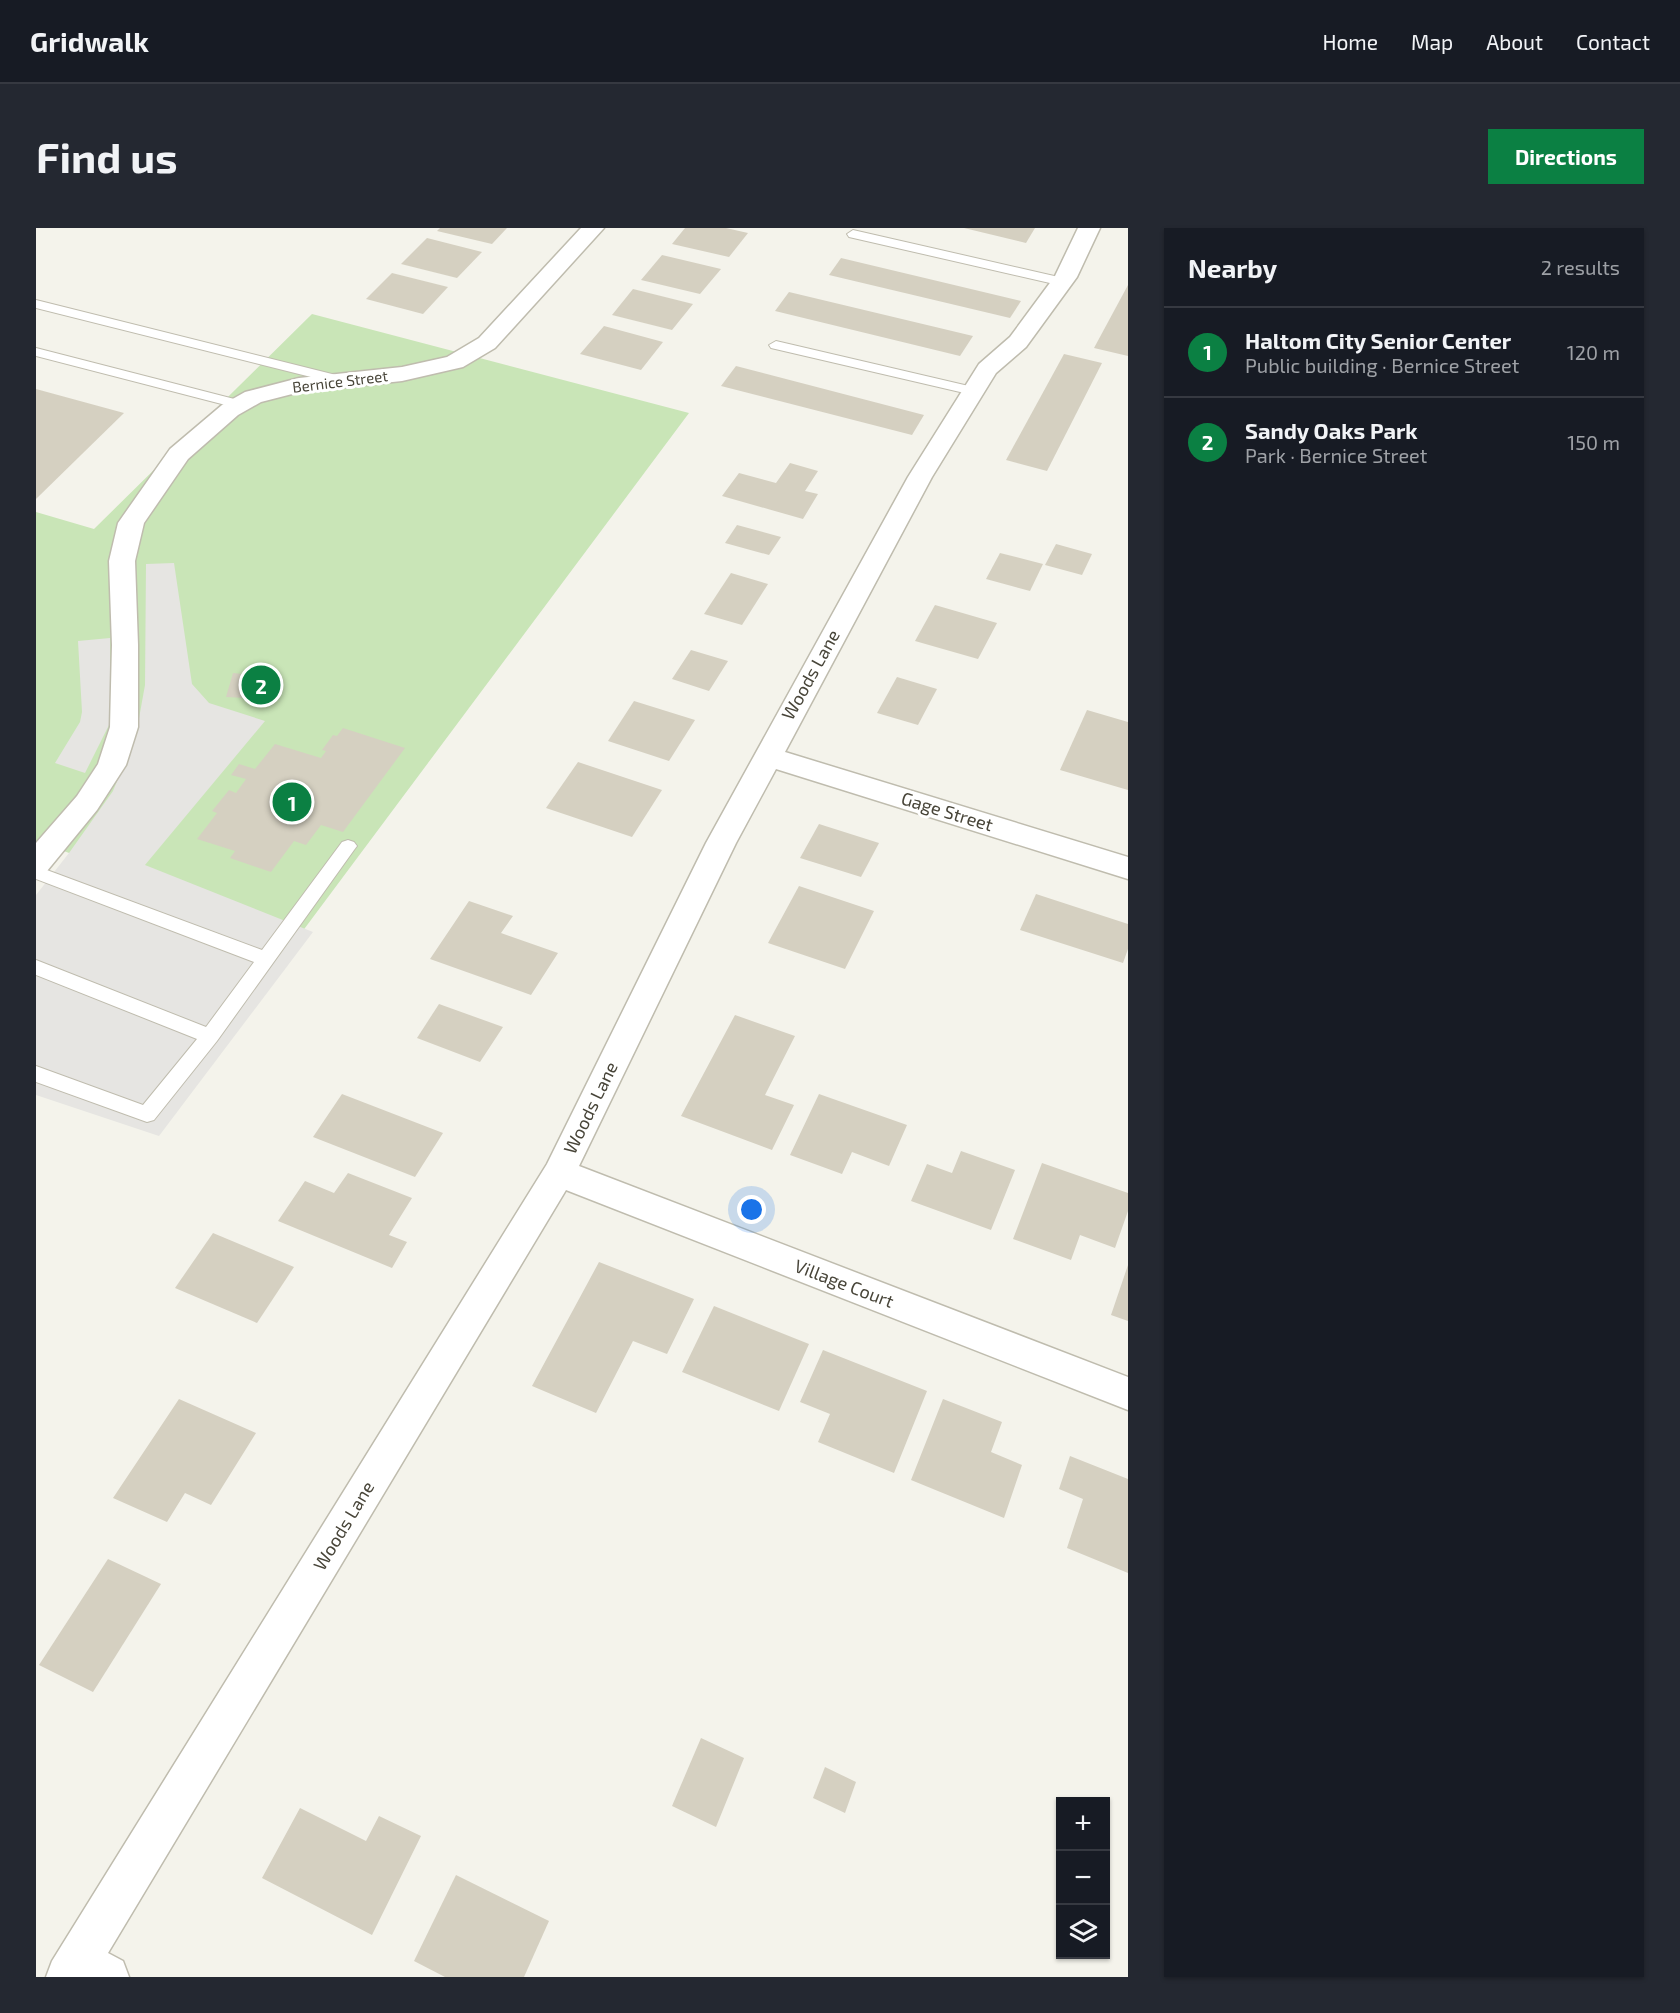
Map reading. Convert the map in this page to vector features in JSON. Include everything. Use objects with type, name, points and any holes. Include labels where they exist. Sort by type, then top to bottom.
[{"type":"street","name":"Bernice Street","points":[[36,863],[87,803],[112,765],[124,727],[125,645],[122,561],[131,523],[155,484],[179,454],[231,410],[253,398],[299,385],[347,382],[402,374],[455,362],[487,343],[593,228]]},
{"type":"street","name":"Woods Lane","points":[[84,1972],[559,1173],[721,843],[920,477],[987,369],[1018,342],[1063,282],[1089,228]]},
{"type":"street","name":"Gage Street","points":[[767,756],[1128,868]]},
{"type":"street","name":"Village Court","points":[[559,1173],[1128,1394]]},
{"type":"lane","points":[[854,234],[1063,282]]},
{"type":"lane","points":[[36,304],[347,382]]},
{"type":"lane","points":[[776,345],[973,391]]},
{"type":"lane","points":[[36,352],[241,405]]},
{"type":"lane","points":[[36,1074],[147,1114],[210,1036],[348,846]]},
{"type":"lane","points":[[36,872],[266,959]]},
{"type":"lane","points":[[36,967],[210,1036]]},
{"type":"green space","points":[[312,314],[689,413],[299,936],[36,841],[36,512],[94,529]]},
{"type":"shaded area","points":[[174,563],[192,684],[209,703],[265,721],[145,865],[313,932],[159,1136],[36,1095],[36,895],[113,791],[136,735],[145,685],[146,564]]},
{"type":"shaded area","points":[[110,638],[110,723],[85,773],[55,763],[80,722],[82,712],[78,641]]},
{"type":"building","points":[[440,228],[507,228],[492,244],[437,231]]},
{"type":"building","points":[[685,228],[726,228],[748,233],[729,257],[672,244]]},
{"type":"building","points":[[964,228],[1035,228],[1026,243]]},
{"type":"building","points":[[427,238],[482,252],[457,278],[401,264]]},
{"type":"building","points":[[662,255],[721,269],[700,294],[641,280]]},
{"type":"building","points":[[841,258],[1021,301],[1010,318],[829,275]]},
{"type":"building","points":[[392,273],[448,287],[423,314],[366,299]]},
{"type":"building","points":[[1128,285],[1128,356],[1094,348]]},
{"type":"building","points":[[633,289],[693,304],[672,330],[612,315]]},
{"type":"building","points":[[789,292],[973,336],[960,356],[775,311]]},
{"type":"building","points":[[604,326],[663,342],[641,370],[580,354]]},
{"type":"building","points":[[1064,354],[1102,363],[1047,471],[1006,460]]},
{"type":"building","points":[[736,366],[924,415],[912,435],[721,386]]},
{"type":"building","points":[[36,389],[124,413],[36,499]]},
{"type":"building","points":[[790,463],[818,471],[805,491],[818,494],[803,519],[722,496],[739,473],[776,483]]},
{"type":"building","points":[[737,525],[781,537],[769,555],[725,543]]},
{"type":"building","points":[[1056,544],[1092,554],[1082,575],[1045,565]]},
{"type":"building","points":[[1000,553],[1043,564],[1030,591],[986,579]]},
{"type":"building","points":[[731,573],[768,584],[742,625],[704,614]]},
{"type":"building","points":[[935,605],[997,623],[978,659],[915,641]]},
{"type":"building","points":[[691,650],[728,661],[709,691],[672,679]]},
{"type":"building","points":[[233,673],[253,675],[246,698],[226,697]]},
{"type":"building","points":[[897,677],[937,689],[918,725],[877,713]]},
{"type":"building","points":[[634,701],[695,720],[669,761],[608,741]]},
{"type":"building","points":[[1087,710],[1128,722],[1128,790],[1060,770]]},
{"type":"building","points":[[343,728],[405,748],[343,832],[321,825],[306,845],[294,841],[271,872],[230,858],[235,851],[197,839],[217,813],[212,811],[229,790],[236,793],[246,779],[231,775],[239,764],[255,769],[275,744],[321,758],[326,751],[322,750],[333,735],[337,736]]},
{"type":"building","points":[[578,762],[662,790],[632,837],[546,808]]},
{"type":"building","points":[[819,824],[879,843],[861,877],[800,858]]},
{"type":"building","points":[[799,886],[874,911],[845,969],[768,943]]},
{"type":"building","points":[[1036,894],[1128,924],[1128,949],[1123,963],[1020,930]]},
{"type":"building","points":[[469,901],[513,916],[501,933],[558,953],[531,995],[430,959]]},
{"type":"building","points":[[439,1004],[503,1027],[480,1062],[417,1038]]},
{"type":"building","points":[[735,1015],[795,1036],[765,1095],[794,1105],[772,1150],[681,1116]]},
{"type":"building","points":[[342,1094],[443,1133],[415,1177],[313,1137]]},
{"type":"building","points":[[819,1094],[907,1125],[889,1166],[852,1152],[842,1174],[790,1155]]},
{"type":"building","points":[[961,1151],[1015,1170],[991,1230],[911,1201],[927,1164],[952,1173]]},
{"type":"building","points":[[1042,1163],[1128,1193],[1128,1211],[1115,1248],[1080,1235],[1071,1260],[1013,1239]]},
{"type":"building","points":[[348,1173],[412,1198],[389,1235],[407,1242],[392,1268],[278,1221],[305,1181],[334,1193]]},
{"type":"building","points":[[213,1233],[294,1267],[257,1323],[175,1288]]},
{"type":"building","points":[[599,1262],[694,1299],[667,1354],[633,1341],[596,1413],[532,1386]]},
{"type":"building","points":[[1128,1265],[1128,1321],[1111,1315]]},
{"type":"building","points":[[714,1306],[809,1344],[779,1411],[682,1372]]},
{"type":"building","points":[[823,1350],[927,1391],[894,1473],[818,1442],[830,1414],[800,1402]]},
{"type":"building","points":[[179,1399],[256,1433],[211,1505],[185,1493],[167,1522],[113,1498]]},
{"type":"building","points":[[943,1399],[1002,1422],[991,1452],[1022,1465],[1004,1518],[911,1480]]},
{"type":"building","points":[[1070,1456],[1128,1479],[1128,1573],[1067,1548],[1083,1499],[1059,1489]]},
{"type":"building","points":[[108,1559],[161,1584],[93,1692],[39,1665]]},
{"type":"building","points":[[701,1738],[744,1758],[716,1827],[672,1806]]},
{"type":"building","points":[[825,1767],[856,1782],[845,1813],[813,1798]]},
{"type":"building","points":[[300,1808],[366,1841],[379,1816],[421,1836],[372,1935],[262,1878]]},
{"type":"building","points":[[456,1875],[549,1921],[524,1977],[445,1977],[414,1961]]},
{"type":"place","name":"Sandy Oaks Park","points":[[261,685]]},
{"type":"place","name":"Haltom City Senior Center","points":[[292,802]]}]
